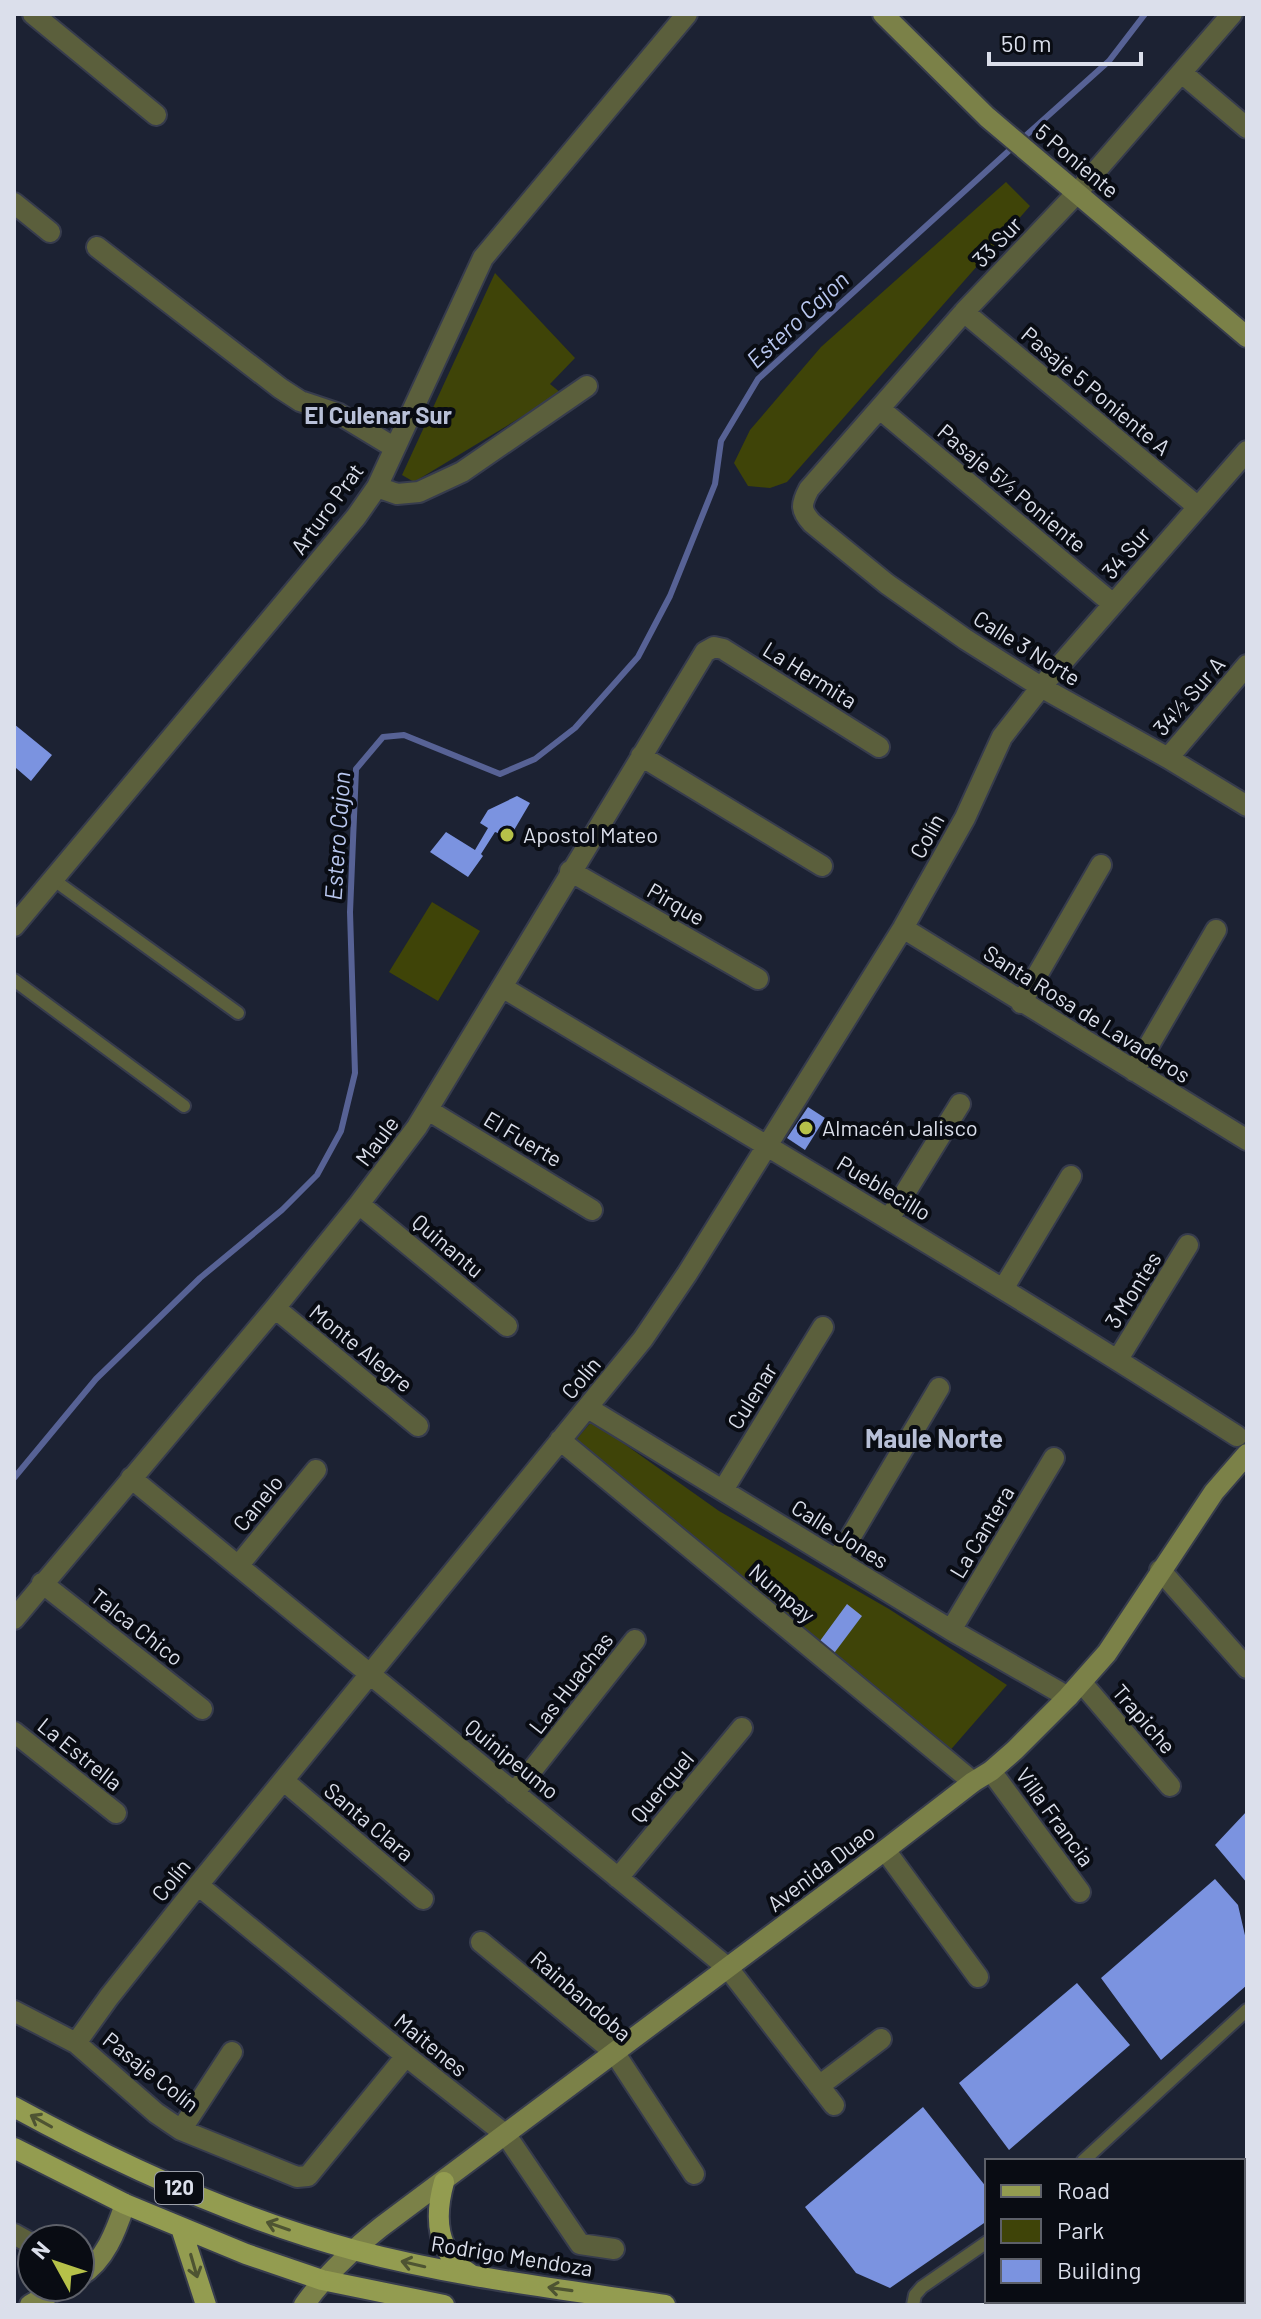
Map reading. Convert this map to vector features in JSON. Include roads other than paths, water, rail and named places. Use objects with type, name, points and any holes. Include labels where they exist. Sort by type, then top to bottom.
[{"type":"main road","name":"120","points":[[14,2107],[87,2146],[177,2187],[272,2224],[353,2249]]},
{"type":"main road","name":"120","points":[[14,2148],[125,2204],[246,2254],[322,2280],[444,2305]]},
{"type":"main road","points":[[444,2182],[438,2207],[438,2230],[448,2253],[473,2277]]},
{"type":"main road","points":[[181,2228],[206,2305]]},
{"type":"main road","name":"Rodrigo Mendoza","points":[[353,2249],[473,2277],[665,2305]]},
{"type":"main road","points":[[356,2305],[396,2296]]},
{"type":"street","points":[[33,14],[156,115]]},
{"type":"street","name":"Arturo Prat","points":[[14,926],[356,517],[377,487],[483,258],[687,14]]},
{"type":"street","name":"5 Poniente","points":[[883,14],[987,117],[1247,337]]},
{"type":"street","name":"33 Sur","points":[[803,506],[809,489],[964,312],[1076,194],[1232,14]]},
{"type":"street","points":[[1182,73],[1247,128]]},
{"type":"street","points":[[14,203],[50,232]]},
{"type":"street","points":[[97,247],[280,388],[300,401],[339,414],[395,448]]},
{"type":"street","name":"Pasaje 5 Poniente A","points":[[964,312],[1198,507]]},
{"type":"street","points":[[377,487],[397,494],[419,492],[462,472],[587,386]]},
{"type":"street","name":"Pasaje 5½ Poniente","points":[[880,409],[1113,604]]},
{"type":"street","name":"34 Sur","points":[[1041,687],[1247,451]]},
{"type":"street","name":"Calle 3 Norte","points":[[803,506],[805,515],[812,523],[887,584],[965,639],[1041,687],[1247,806]]},
{"type":"street","name":"La Hermita","points":[[714,647],[723,649],[879,747]]},
{"type":"street","name":"Maule","points":[[14,1619],[275,1308],[359,1204],[428,1110],[705,652],[714,647]]},
{"type":"street","name":"34½ Sur A","points":[[1168,758],[1247,665]]},
{"type":"street","name":"Colín","points":[[76,2043],[198,1885],[588,1408],[666,1307],[903,928],[965,818],[998,744],[1041,687]]},
{"type":"street","points":[[641,756],[822,866]]},
{"type":"street","points":[[1021,1003],[1101,865]]},
{"type":"street","name":"Pirque","points":[[570,871],[758,979]]},
{"type":"street","name":"Santa Rosa de Lavaderos","points":[[903,928],[1247,1140]]},
{"type":"street","points":[[1134,1071],[1216,930]]},
{"type":"street","name":"Pueblecillo","points":[[502,987],[1118,1359],[1244,1446]]},
{"type":"street","points":[[889,1219],[960,1104]]},
{"type":"street","name":"El Fuerte","points":[[428,1110],[592,1210]]},
{"type":"street","points":[[1003,1289],[1071,1176]]},
{"type":"street","name":"Quinantu","points":[[359,1204],[507,1326]]},
{"type":"street","name":"3 Montes","points":[[1118,1359],[1188,1245]]},
{"type":"street","name":"Monte Alegre","points":[[275,1308],[418,1426]]},
{"type":"street","name":"Culenar","points":[[723,1490],[823,1327]]},
{"type":"street","points":[[837,1560],[939,1388]]},
{"type":"street","name":"Calle Jones","points":[[588,1408],[951,1630],[1075,1690]]},
{"type":"street","name":"Numpay","points":[[560,1440],[973,1782]]},
{"type":"street","name":"Avenida Duao","points":[[304,2305],[322,2280],[353,2249],[991,1771],[1075,1690],[1118,1638],[1244,1446]]},
{"type":"street","name":"La Cantera","points":[[951,1630],[1054,1458]]},
{"type":"street","name":"Canelo","points":[[238,1566],[316,1470]]},
{"type":"street","name":"Quinipeumo","points":[[131,1478],[728,1968],[834,2105]]},
{"type":"street","points":[[1160,1570],[1247,1668]]},
{"type":"street","name":"Talca Chico","points":[[42,1583],[202,1709]]},
{"type":"street","name":"Las Huachas","points":[[514,1793],[635,1640]]},
{"type":"street","name":"Trapiche","points":[[1075,1690],[1170,1786]]},
{"type":"street","name":"Querquel","points":[[618,1878],[742,1728]]},
{"type":"street","name":"La Estrella","points":[[14,1732],[116,1813]]},
{"type":"street","name":"Villa Francia","points":[[991,1771],[1080,1892]]},
{"type":"street","name":"Santa Clara","points":[[284,1781],[423,1899]]},
{"type":"street","points":[[885,1850],[978,1977]]},
{"type":"street","name":"Maitenes","points":[[198,1885],[506,2135],[576,2240],[586,2246],[614,2249]]},
{"type":"street","name":"Rainbandoba","points":[[481,1942],[614,2052],[694,2174]]},
{"type":"street","name":"Pasaje Colín","points":[[14,2011],[76,2043],[156,2113],[181,2130],[297,2177],[308,2176],[406,2056]]},
{"type":"street","points":[[819,2086],[881,2039]]},
{"type":"street","points":[[181,2130],[232,2052]]},
{"type":"street","points":[[96,2264],[104,2253],[125,2204]]},
{"type":"lane","points":[[54,880],[238,1013]]},
{"type":"lane","points":[[14,980],[184,1106]]},
{"type":"lane","points":[[1085,2159],[1247,2010]]},
{"type":"lane","points":[[913,2305],[915,2295],[922,2287],[985,2243]]},
{"type":"waterway","name":"Estero Cajon","points":[[1022,139],[1109,61],[1145,14]]},
{"type":"waterway","name":"Estero Cajon","points":[[14,1478],[96,1379],[200,1278],[282,1210],[317,1175],[341,1131],[355,1073],[350,912],[356,769],[383,737],[404,735],[500,774],[535,759],[575,728],[638,657],[670,596],[715,484],[721,441],[758,379],[1013,147]]},
{"type":"place","name":"Apostol Mateo","points":[[507,835]]},
{"type":"place","name":"Almacén Jalisco","points":[[806,1128]]},
{"type":"district","name":"El Culenar Sur","points":[[378,416]]},
{"type":"district","name":"Maule Norte","points":[[934,1439]]}]
